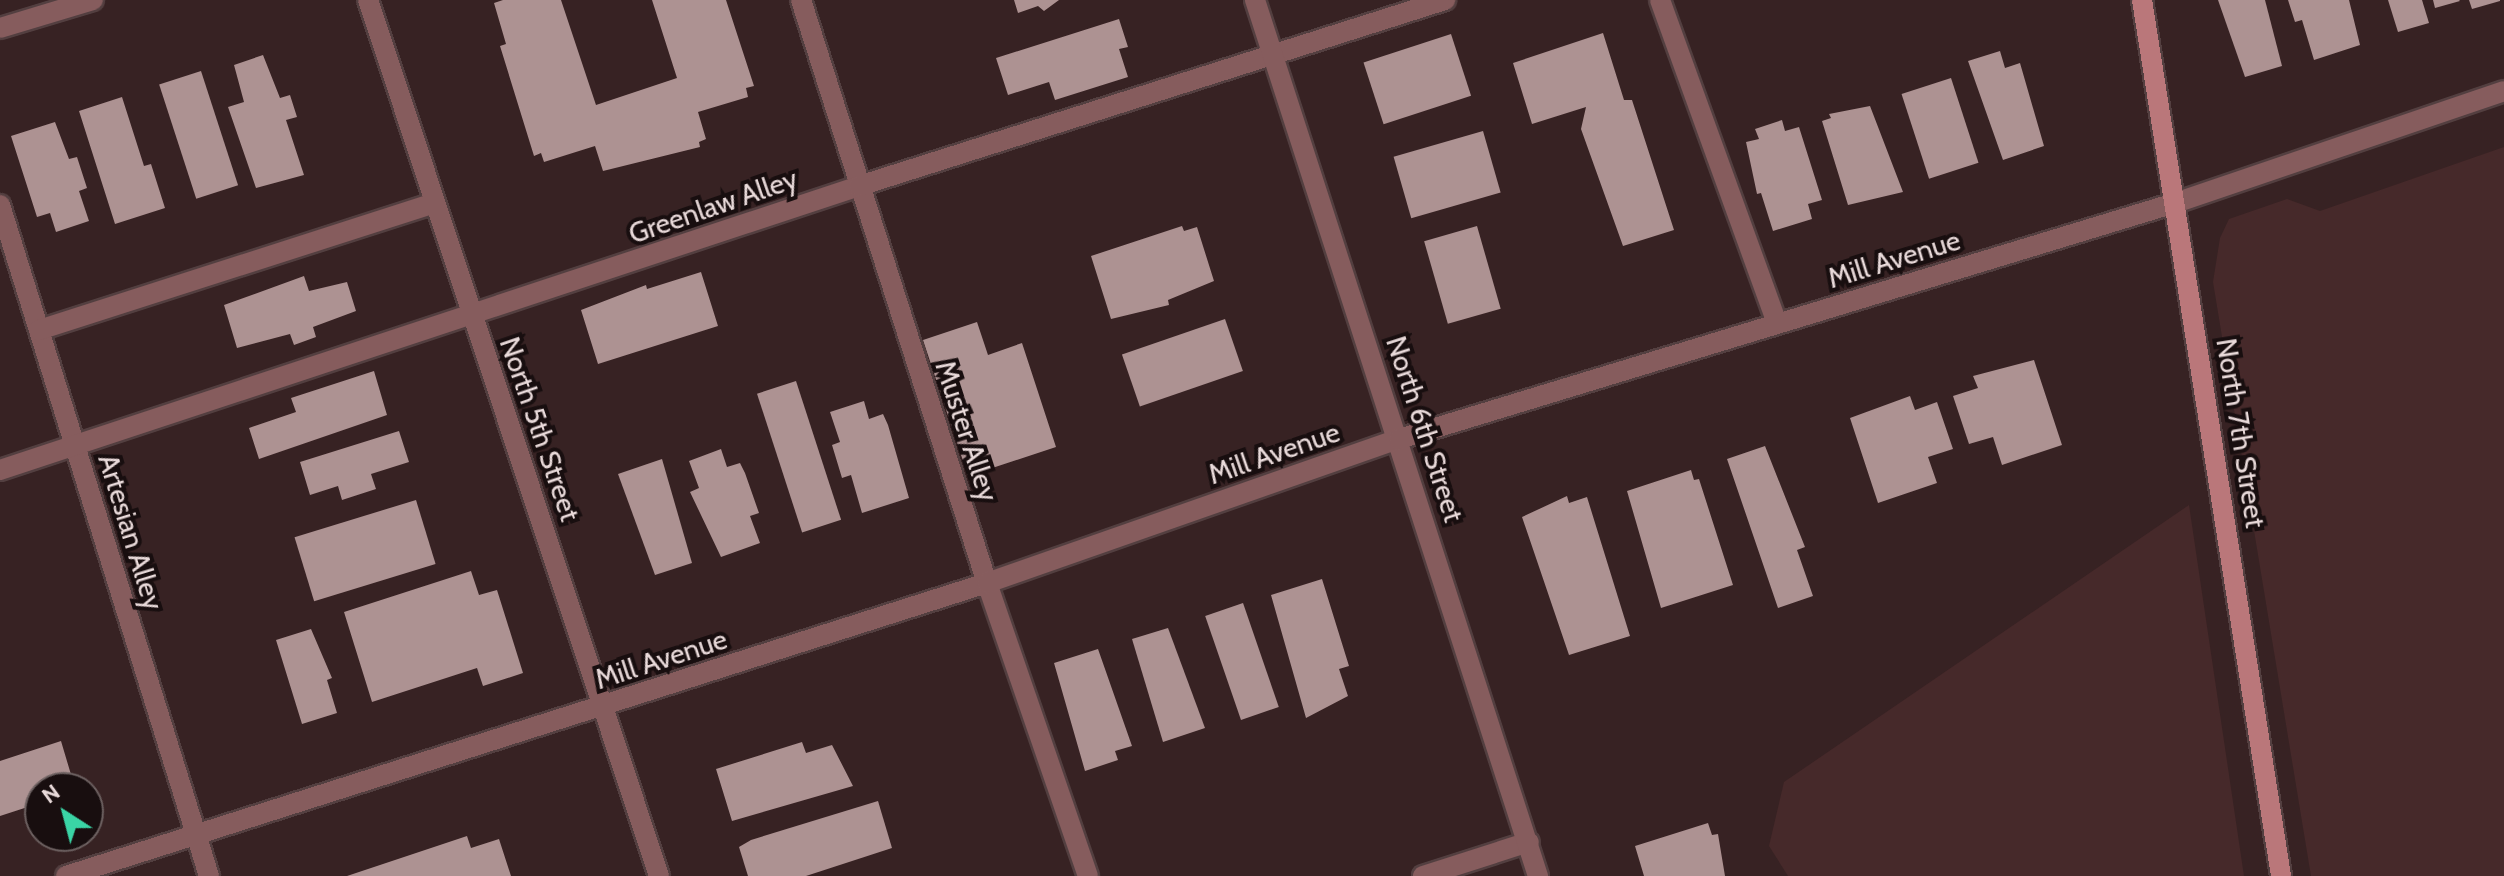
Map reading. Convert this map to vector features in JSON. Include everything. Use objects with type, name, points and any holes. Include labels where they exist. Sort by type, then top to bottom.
[{"type":"street","points":[[0,28],[93,0]]},
{"type":"street","name":"North 5th Street","points":[[368,0],[659,876]]},
{"type":"street","name":"Muster Alley","points":[[801,0],[987,583],[1088,876]]},
{"type":"street","name":"North 6th Street","points":[[1255,0],[1538,876]]},
{"type":"street","name":"Greenlaw Alley","points":[[0,470],[74,443],[471,317],[859,186],[1274,58],[1445,0]]},
{"type":"street","points":[[1660,0],[1777,324]]},
{"type":"street","name":"North 7th Street","points":[[2142,0],[2178,202],[2281,876]]},
{"type":"street","name":"Mill Avenue","points":[[66,876],[987,583],[1399,439],[2178,202],[2504,91]]},
{"type":"street","points":[[39,330],[434,203]]},
{"type":"street","name":"Artesian Alley","points":[[0,205],[209,876]]},
{"type":"street","points":[[1423,876],[1529,842]]},
{"type":"shaded area","points":[[2504,147],[2504,876],[2311,876],[2213,282],[2220,238],[2229,219],[2287,199],[2320,211]]},
{"type":"shaded area","points":[[2189,505],[2244,876],[1788,876],[1769,846],[1784,782]]},
{"type":"building","points":[[503,0],[561,0],[596,105],[677,78],[652,0],[726,0],[754,86],[746,88],[748,97],[698,112],[706,139],[699,142],[700,147],[603,171],[595,146],[544,162],[541,153],[534,156],[500,46],[506,44],[494,3]]},
{"type":"building","points":[[1014,0],[1059,0],[1044,11],[1038,6],[1018,13]]},
{"type":"building","points":[[2218,0],[2265,0],[2282,66],[2245,77]]},
{"type":"building","points":[[2288,0],[2349,0],[2360,45],[2314,60],[2302,20],[2295,22]]},
{"type":"building","points":[[2388,0],[2422,0],[2429,23],[2398,32]]},
{"type":"building","points":[[2433,0],[2459,0],[2460,1],[2435,8]]},
{"type":"building","points":[[2469,0],[2500,0],[2500,1],[2472,9]]},
{"type":"building","points":[[1119,19],[1128,47],[1119,49],[1128,77],[1055,100],[1049,82],[1008,95],[996,58]]},
{"type":"building","points":[[1603,33],[1624,100],[1632,100],[1674,230],[1623,246],[1581,129],[1586,107],[1532,124],[1513,63]]},
{"type":"building","points":[[1451,34],[1471,96],[1384,124],[1364,62]]},
{"type":"building","points":[[2000,51],[2005,68],[2020,63],[2044,146],[2003,160],[1968,61]]},
{"type":"building","points":[[263,55],[280,98],[290,95],[297,117],[286,120],[304,175],[256,188],[228,107],[244,102],[234,65]]},
{"type":"building","points":[[201,71],[238,185],[196,199],[159,85]]},
{"type":"building","points":[[1951,78],[1979,163],[1929,179],[1902,94]]},
{"type":"building","points":[[122,97],[144,166],[151,164],[165,208],[115,224],[79,111]]},
{"type":"building","points":[[1870,106],[1903,192],[1848,205],[1822,121],[1831,118],[1829,114]]},
{"type":"building","points":[[1782,120],[1785,131],[1799,127],[1822,200],[1808,204],[1812,219],[1773,231],[1761,193],[1757,194],[1746,142],[1759,139],[1755,129]]},
{"type":"building","points":[[55,122],[69,159],[77,157],[87,188],[79,191],[89,221],[56,232],[50,213],[37,217],[11,136]]},
{"type":"building","points":[[1483,131],[1501,193],[1411,218],[1394,157]]},
{"type":"building","points":[[1182,226],[1184,231],[1197,227],[1214,281],[1168,300],[1169,305],[1111,319],[1091,256]]},
{"type":"building","points":[[1477,226],[1501,309],[1448,324],[1424,241]]},
{"type":"building","points":[[701,272],[718,326],[598,364],[581,310],[646,285],[647,289]]},
{"type":"building","points":[[304,276],[309,291],[347,282],[356,311],[313,327],[316,337],[294,345],[290,334],[237,348],[224,305]]},
{"type":"building","points":[[1225,319],[1243,371],[1140,406],[1122,354]]},
{"type":"building","points":[[977,322],[988,355],[1022,343],[1056,447],[968,476],[923,340]]},
{"type":"building","points":[[2034,360],[2062,445],[2002,465],[1993,437],[1969,444],[1953,396],[1978,388],[1973,376]]},
{"type":"building","points":[[374,371],[387,415],[259,459],[249,428],[296,412],[291,398]]},
{"type":"building","points":[[796,381],[841,520],[802,533],[757,394]]},
{"type":"building","points":[[1910,396],[1915,410],[1937,402],[1953,449],[1928,457],[1937,483],[1878,503],[1850,418]]},
{"type":"building","points":[[864,401],[869,419],[883,414],[909,498],[862,513],[851,475],[842,478],[832,445],[840,442],[830,412]]},
{"type":"building","points":[[399,431],[409,462],[371,474],[376,489],[342,500],[338,486],[310,495],[300,462]]},
{"type":"building","points":[[1765,446],[1805,547],[1797,550],[1813,596],[1778,608],[1727,459]]},
{"type":"building","points":[[721,449],[727,467],[740,463],[745,473],[759,513],[750,516],[760,543],[721,557],[690,492],[699,488],[689,461]]},
{"type":"building","points":[[662,459],[692,563],[655,575],[618,474]]},
{"type":"building","points":[[1691,470],[1694,480],[1699,479],[1733,585],[1661,608],[1627,491]]},
{"type":"building","points":[[1567,496],[1569,503],[1587,497],[1630,636],[1569,655],[1522,517]]},
{"type":"building","points":[[416,500],[436,564],[314,601],[295,537]]},
{"type":"building","points":[[471,571],[479,595],[497,590],[523,673],[483,686],[477,668],[372,702],[344,612]]},
{"type":"building","points":[[1322,579],[1349,666],[1339,669],[1348,696],[1306,718],[1271,595]]},
{"type":"building","points":[[1243,603],[1279,707],[1241,720],[1205,616]]},
{"type":"building","points":[[1168,628],[1205,728],[1163,742],[1132,639]]},
{"type":"building","points":[[311,629],[332,678],[327,680],[337,713],[302,724],[276,640]]},
{"type":"building","points":[[1098,649],[1132,746],[1115,751],[1118,760],[1085,771],[1054,663]]},
{"type":"building","points":[[61,741],[70,772],[24,772],[24,808],[0,816],[0,761]]},
{"type":"building","points":[[802,742],[806,753],[832,745],[853,786],[732,821],[716,769]]},
{"type":"building","points":[[878,801],[892,848],[806,876],[748,876],[739,847],[751,840]]},
{"type":"building","points":[[1708,823],[1712,835],[1718,834],[1725,876],[1644,876],[1635,846]]},
{"type":"building","points":[[467,836],[471,848],[499,839],[511,876],[347,876]]}]
